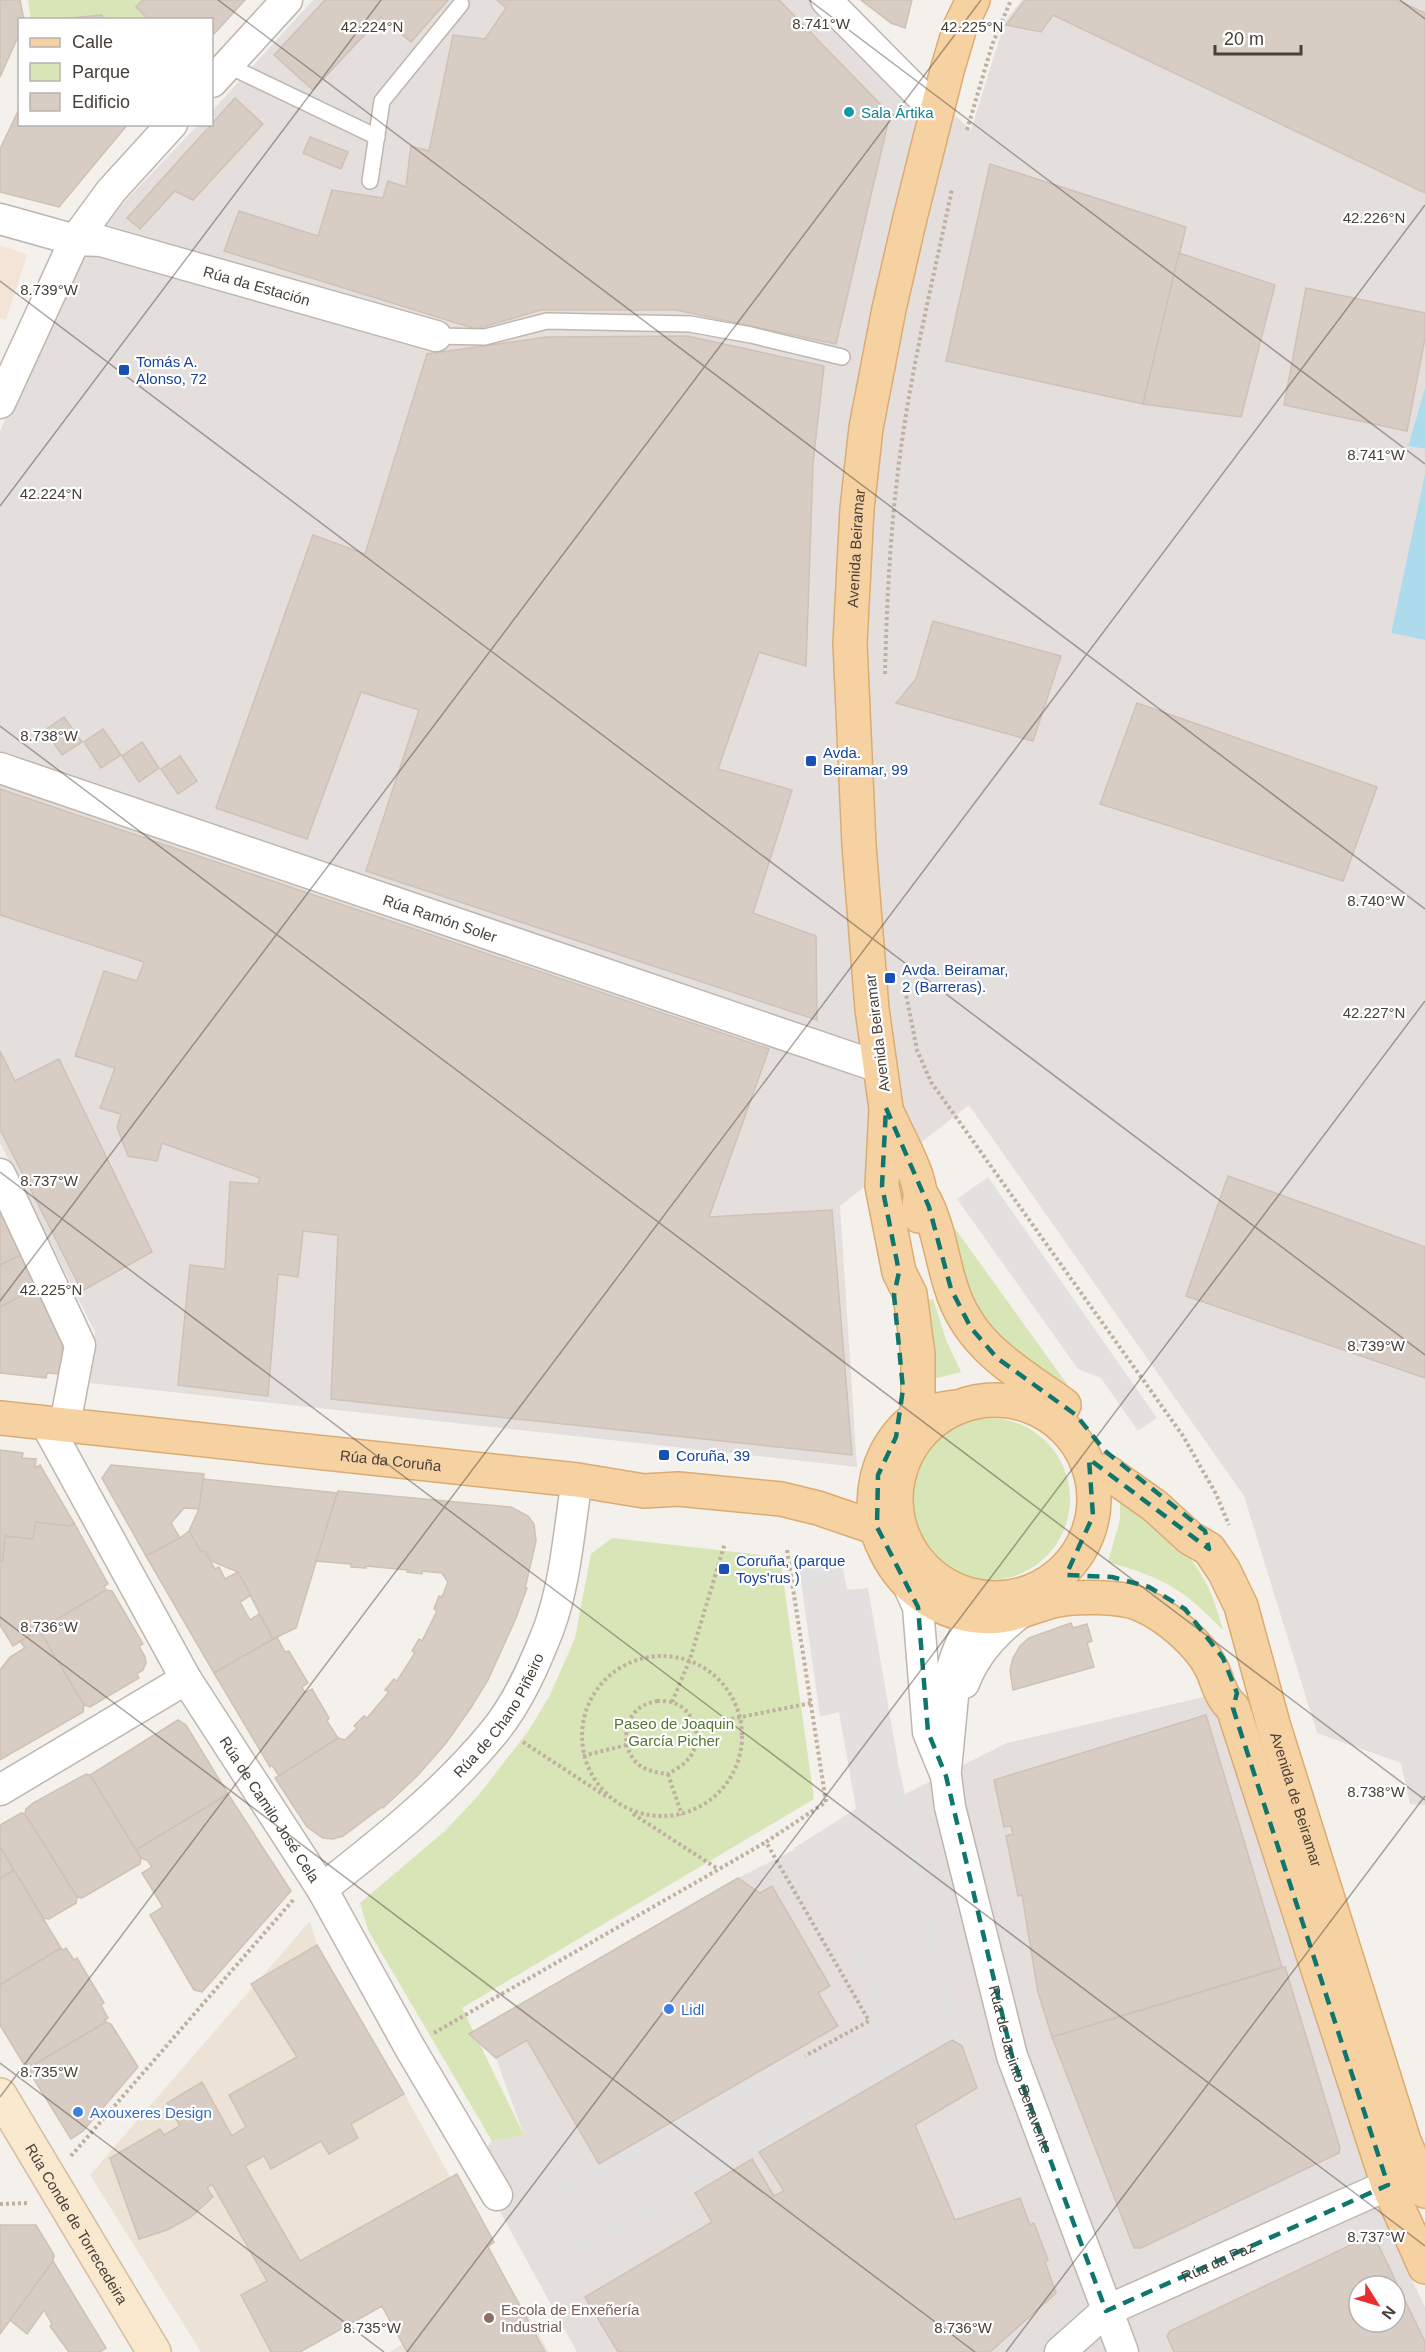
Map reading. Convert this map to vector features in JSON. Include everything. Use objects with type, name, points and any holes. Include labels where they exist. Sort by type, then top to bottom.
[{"type":"main road","name":"Avenida Beiramar","points":[[908,1432],[918,1355],[910,1294],[899,1272],[882,1186],[886,1108],[872,1009],[853,748],[850,643],[857,508],[866,428],[889,309],[936,111],[960,27],[973,0]]},
{"type":"main road","name":"Avenida Beiramar","points":[[886,1108],[921,1194],[917,1209],[943,1307],[959,1344],[986,1374],[1023,1403]]},
{"type":"main road","points":[[921,1194],[929,1207],[951,1289],[971,1328],[983,1343],[1024,1379],[1062,1403],[1076,1415],[1094,1441],[1105,1452],[1151,1484],[1205,1531],[1220,1538]]},
{"type":"main road","points":[[877,1527],[874,1509],[878,1474],[886,1455],[908,1432],[958,1407],[979,1400],[1001,1399],[1023,1403],[1045,1412],[1065,1428],[1081,1447],[1091,1470],[1095,1492],[1093,1516],[1087,1538],[1076,1558],[1059,1575],[1042,1587],[1022,1595],[999,1609]]},
{"type":"main road","name":"Rúa da Coruña","points":[[0,1418],[577,1480],[644,1491],[678,1489],[781,1499],[818,1508],[893,1533],[903,1565]]},
{"type":"main road","points":[[903,1565],[896,1498],[908,1432]]},
{"type":"main road","name":"Avenida de Beiramar","points":[[1091,1470],[1107,1472],[1155,1506],[1190,1538],[1220,1538],[1224,1571],[1241,1606],[1274,1727],[1400,2130],[1425,2191]]},
{"type":"main road","name":"Rúa da Coruña","points":[[781,1499],[798,1489],[840,1495],[861,1488],[878,1474]]},
{"type":"main road","points":[[781,1499],[795,1515],[826,1525],[903,1565],[919,1563],[935,1579],[955,1591],[977,1597],[999,1609],[1056,1600],[1096,1597],[1142,1604],[1178,1628],[1199,1650],[1211,1667],[1223,1699],[1233,1708],[1388,2185],[1425,2267]]},
{"type":"main road","points":[[1059,1575],[1112,1577],[1149,1587],[1185,1609],[1206,1631],[1222,1658],[1237,1693],[1233,1708]]},
{"type":"main road","name":"Rúa Conde de Torrecedeira","points":[[0,2095],[154,2352]]},
{"type":"street","points":[[219,73],[287,0]]},
{"type":"street","points":[[826,0],[936,111]]},
{"type":"street","points":[[0,403],[75,240],[111,191],[170,126]]},
{"type":"street","name":"Rúa da Estación","points":[[0,219],[75,240],[101,241],[436,336]]},
{"type":"street","name":"Rúa Ramón Soler","points":[[0,768],[879,1067]]},
{"type":"street","points":[[0,1174],[80,1345],[55,1423]]},
{"type":"street","name":"Rúa de Camilo José Cela","points":[[55,1423],[186,1679],[322,1888],[410,2048],[496,2195]]},
{"type":"street","name":"Rúa de Chano Piñeiro","points":[[322,1888],[396,1831],[455,1775],[494,1731],[520,1693],[549,1627],[563,1574],[577,1480]]},
{"type":"street","name":"Rúa de Jacinto Benavente","points":[[903,1565],[918,1607],[928,1732],[946,1776]]},
{"type":"street","name":"Rúa de Jacinto Benavente","points":[[953,1696],[963,1687],[969,1670],[981,1649],[1000,1629],[999,1609]]},
{"type":"street","name":"Rúa de Jacinto Benavente","points":[[999,1609],[954,1658],[947,1686],[953,1696],[946,1776],[950,1807],[1012,2056],[1123,2352]]},
{"type":"street","points":[[0,1790],[186,1679]]},
{"type":"street","name":"Rúa da Paz","points":[[1060,2352],[1106,2311],[1388,2185]]},
{"type":"lane","points":[[370,181],[382,101],[461,4]]},
{"type":"lane","points":[[219,73],[377,137]]},
{"type":"lane","points":[[436,336],[485,337],[547,321],[690,324],[751,335],[842,357]]},
{"type":"path","points":[[966,134],[992,45],[1011,0]]},
{"type":"path","points":[[885,675],[891,536],[903,434],[952,187]]},
{"type":"path","points":[[903,977],[916,1050],[931,1082],[1183,1436],[1216,1494],[1220,1538]]},
{"type":"path","points":[[672,1702],[690,1659],[725,1543]]},
{"type":"path","points":[[425,2038],[766,1842],[826,1802],[787,1550]]},
{"type":"path","points":[[658,1655],[690,1659],[722,1683],[732,1695],[740,1717],[742,1742],[737,1766],[724,1788],[708,1803],[682,1815],[658,1818],[634,1813],[613,1802],[595,1784],[583,1756],[581,1725],[588,1702],[604,1679],[631,1661],[658,1655]]},
{"type":"path","points":[[657,1701],[672,1702],[683,1708],[696,1726],[695,1746],[690,1758],[668,1774],[642,1767],[632,1758],[626,1745],[628,1722],[635,1712],[646,1704],[657,1701]]},
{"type":"path","points":[[696,1726],[811,1703]]},
{"type":"path","points":[[515,1737],[718,1869]]},
{"type":"path","points":[[583,1756],[626,1745]]},
{"type":"path","points":[[668,1774],[682,1815]]},
{"type":"path","points":[[766,1842],[868,2022],[805,2056]]},
{"type":"path","points":[[51,2179],[301,1891],[322,1888]]},
{"type":"path","points":[[0,2204],[28,2203]]},
{"type":"highlighted area","points":[[886,1108],[929,1207],[951,1289],[971,1328],[997,1358],[1076,1415],[1105,1451],[1205,1531],[1209,1549],[1089,1459],[1093,1516],[1066,1575],[1112,1577],[1149,1587],[1185,1609],[1223,1658],[1237,1693],[1233,1708],[1238,1724],[1388,2185],[1106,2311],[1012,2056],[946,1776],[928,1732],[918,1607],[877,1527],[878,1475],[896,1437],[903,1389],[894,1295],[899,1272],[882,1186]]},
{"type":"shaded area","points":[[313,0],[838,0],[917,81],[971,130],[1005,21],[1022,0],[1425,0],[1425,388],[1408,446],[1425,449],[1425,474],[1391,633],[1425,640],[1425,1805],[1410,1804],[1401,1763],[1317,1733],[1244,1496],[969,1105],[840,1206],[857,1467],[90,1383],[95,1332],[0,1143],[0,431],[87,241],[197,126],[213,126],[213,110]]},
{"type":"shaded area","points":[[0,245],[27,255],[6,320],[0,318]]},
{"type":"shaded area","points":[[988,1177],[1157,1418],[1138,1431],[1101,1378],[1078,1369],[957,1199]]},
{"type":"shaded area","points":[[798,1560],[842,1563],[847,1590],[868,1588],[899,1768],[959,2035],[581,2253],[539,2199],[789,2054],[804,2071],[888,2022],[794,1848],[856,1809],[839,1712],[820,1717]]},
{"type":"shaded area","points":[[1212,1695],[1396,2247],[1425,2307],[1425,2352],[577,2352],[474,2164],[492,2141],[524,2135],[496,2058],[469,2034],[738,1878],[1007,1743]]},
{"type":"shaded area","points":[[310,1921],[317,1945],[404,2093],[549,2352],[390,2352],[403,2344],[382,2306],[300,2352],[201,2352],[90,2175]]},
{"type":"green space","points":[[28,0],[143,0],[136,7],[148,18],[31,18]]},
{"type":"green space","points":[[941,1209],[1077,1398],[972,1316]]},
{"type":"green space","points":[[933,1299],[946,1340],[961,1372],[933,1379],[925,1301]]},
{"type":"green space","points":[[989,1418],[1005,1419],[1020,1424],[1046,1442],[1064,1468],[1069,1483],[1069,1515],[1064,1530],[1046,1556],[1020,1574],[1005,1579],[989,1580],[973,1579],[958,1574],[932,1556],[914,1530],[909,1515],[908,1499],[909,1483],[914,1468],[932,1442],[958,1424],[973,1419]]},
{"type":"green space","points":[[1120,1500],[1156,1526],[1188,1556],[1208,1587],[1223,1630],[1196,1604],[1171,1586],[1144,1573],[1108,1562],[1120,1520]]},
{"type":"green space","name":"Paseo de Joaquin García Picher","points":[[612,1538],[780,1557],[814,1799],[462,2008],[524,2135],[492,2141],[368,1930],[360,1903],[445,1831],[478,1796],[529,1730],[550,1695],[575,1638],[591,1554]]},
{"type":"water","points":[[1425,388],[1425,449],[1408,446]]},
{"type":"water","points":[[1425,474],[1425,640],[1391,633]]},
{"type":"building","points":[[0,0],[20,0],[24,18],[18,18],[18,36],[0,77]]},
{"type":"building","points":[[143,0],[245,0],[213,35],[213,18],[147,18],[136,7]]},
{"type":"building","points":[[325,0],[448,0],[411,42],[381,17],[313,90],[274,55]]},
{"type":"building","points":[[497,0],[779,0],[890,114],[836,344],[676,310],[541,310],[476,329],[224,251],[239,211],[318,236],[332,190],[383,198],[388,181],[406,187],[411,146],[429,151],[453,35],[485,39],[506,8]]},
{"type":"building","points":[[861,0],[912,0],[905,28],[891,23]]},
{"type":"building","points":[[1025,0],[1397,0],[1425,13],[1425,193],[1053,15],[1041,32],[1006,25]]},
{"type":"building","points":[[102,15],[103,18],[70,18]]},
{"type":"building","points":[[235,98],[263,124],[193,200],[175,191],[140,229],[127,218],[210,126],[213,126],[213,122]]},
{"type":"building","points":[[18,111],[18,126],[126,126],[59,207],[0,192],[0,149]]},
{"type":"building","points":[[310,137],[348,152],[341,169],[303,153]]},
{"type":"building","points":[[990,164],[1186,227],[1143,404],[946,361]]},
{"type":"building","points":[[1179,253],[1275,285],[1241,417],[1143,404]]},
{"type":"building","points":[[1306,288],[1425,313],[1425,338],[1407,431],[1284,405]]},
{"type":"building","points":[[687,336],[824,366],[813,463],[806,666],[759,652],[718,769],[792,790],[753,913],[816,936],[817,1020],[366,871],[419,710],[361,692],[307,839],[216,808],[313,535],[365,554],[427,354],[547,337]]},
{"type":"building","points":[[933,621],[1061,656],[1033,741],[896,703],[916,679]]},
{"type":"building","points":[[1137,703],[1377,787],[1343,881],[1100,804]]},
{"type":"building","points":[[64,717],[82,742],[62,755],[45,730]]},
{"type":"building","points":[[103,729],[121,755],[101,768],[84,742]]},
{"type":"building","points":[[142,742],[159,768],[139,782],[122,756]]},
{"type":"building","points":[[180,756],[197,781],[178,794],[161,769]]},
{"type":"building","points":[[0,789],[769,1049],[709,1217],[832,1210],[852,1455],[331,1399],[338,1235],[303,1231],[298,1277],[278,1274],[268,1396],[178,1385],[190,1265],[225,1269],[230,1182],[258,1184],[260,1178],[162,1143],[157,1161],[128,1156],[117,1127],[121,1114],[100,1108],[115,1068],[75,1056],[104,971],[137,981],[144,962],[0,915]]},
{"type":"building","points":[[0,1051],[15,1081],[59,1059],[152,1252],[82,1291],[0,1129]]},
{"type":"building","points":[[1228,1176],[1425,1247],[1425,1378],[1186,1296]]},
{"type":"building","points":[[0,1197],[27,1252],[0,1265]]},
{"type":"building","points":[[27,1252],[42,1285],[0,1307],[0,1265]]},
{"type":"building","points":[[42,1285],[64,1330],[60,1374],[47,1373],[46,1378],[0,1373],[0,1307]]},
{"type":"building","points":[[0,1450],[23,1453],[22,1458],[36,1459],[35,1468],[40,1465],[74,1523],[69,1526],[36,1522],[33,1539],[5,1536],[3,1561],[0,1561]]},
{"type":"building","points":[[111,1465],[204,1474],[199,1509],[184,1508],[171,1523],[180,1538],[146,1556],[102,1478]]},
{"type":"building","points":[[203,1479],[337,1493],[296,1628],[273,1639],[238,1572],[211,1561],[205,1551],[201,1552],[189,1531],[199,1509]]},
{"type":"building","points":[[338,1491],[511,1507],[528,1516],[534,1524],[536,1541],[525,1588],[527,1588],[516,1618],[488,1680],[470,1709],[446,1743],[418,1775],[383,1808],[343,1836],[333,1839],[323,1838],[307,1827],[275,1778],[338,1738],[345,1740],[357,1728],[354,1726],[364,1716],[367,1718],[389,1692],[385,1690],[394,1679],[397,1681],[415,1653],[412,1651],[419,1639],[422,1641],[437,1611],[434,1609],[439,1596],[442,1597],[448,1582],[442,1573],[422,1571],[422,1574],[407,1572],[408,1570],[351,1567],[351,1564],[316,1561]]},
{"type":"building","points":[[36,1522],[69,1526],[74,1523],[108,1584],[104,1586],[106,1590],[13,1646],[0,1625],[0,1561],[3,1561],[5,1536],[33,1539]]},
{"type":"building","points":[[189,1531],[201,1552],[205,1551],[215,1569],[219,1567],[225,1579],[238,1572],[251,1595],[240,1602],[250,1620],[259,1614],[273,1639],[214,1673],[146,1556]]},
{"type":"building","points":[[106,1590],[112,1591],[143,1644],[139,1646],[146,1663],[143,1670],[137,1674],[139,1678],[90,1707],[84,1705],[39,1630]]},
{"type":"building","points":[[1071,1623],[1073,1628],[1087,1624],[1092,1641],[1087,1643],[1094,1667],[1013,1690],[1010,1670],[1013,1658],[1020,1646],[1029,1638]]},
{"type":"building","points":[[39,1630],[84,1705],[83,1712],[0,1760],[0,1670],[10,1657],[25,1648],[20,1641]]},
{"type":"building","points":[[277,1637],[285,1652],[289,1651],[308,1683],[302,1687],[305,1693],[312,1689],[338,1738],[279,1776],[272,1765],[270,1767],[214,1673]]},
{"type":"building","points":[[1206,1715],[1282,1967],[1052,2037],[1038,1992],[1022,1895],[1018,1896],[1006,1836],[1013,1834],[1011,1826],[1004,1827],[994,1780]]},
{"type":"building","points":[[178,1720],[186,1725],[228,1794],[136,1850],[90,1775]]},
{"type":"building","points":[[86,1774],[90,1775],[141,1858],[140,1864],[82,1898],[77,1897],[25,1814],[26,1809],[33,1803]]},
{"type":"building","points":[[228,1794],[291,1891],[202,1992],[194,1990],[150,1915],[163,1907],[142,1873],[152,1867],[147,1860],[141,1858],[136,1850]]},
{"type":"building","points":[[21,1813],[25,1814],[77,1897],[76,1903],[49,1919],[43,1918],[0,1847],[0,1825]]},
{"type":"building","points":[[0,1847],[14,1870],[0,1879]]},
{"type":"building","points":[[14,1870],[61,1948],[0,1985],[0,1879]]},
{"type":"building","name":"Lidl","points":[[738,1878],[760,1893],[772,1886],[830,1986],[818,1993],[838,2026],[599,2164],[527,2040],[496,2058],[469,2034]]},
{"type":"building","points":[[317,1945],[404,2094],[351,2124],[358,2138],[329,2154],[321,2141],[271,2169],[264,2156],[245,2166],[300,2261],[457,2174],[494,2242],[488,2247],[545,2352],[407,2352],[382,2306],[300,2352],[271,2352],[241,2295],[267,2281],[212,2184],[207,2188],[213,2197],[191,2217],[167,2230],[139,2239],[110,2158],[160,2129],[164,2135],[180,2126],[167,2103],[202,2082],[232,2136],[246,2127],[229,2095],[297,2057],[251,1984]]},
{"type":"building","points":[[61,1948],[63,1950],[66,1948],[74,1960],[77,1958],[104,2003],[101,2005],[108,2018],[106,2022],[32,2066],[29,2063],[25,2066],[0,2025],[0,1985]]},
{"type":"building","points":[[1285,1967],[1340,2148],[1339,2153],[1141,2248],[1134,2248],[1052,2037]]},
{"type":"building","points":[[106,2022],[111,2024],[138,2067],[83,2131],[71,2139],[30,2073],[32,2066]]},
{"type":"building","points":[[952,2040],[962,2046],[977,2088],[915,2125],[955,2220],[1020,2198],[1030,2225],[1034,2223],[1048,2260],[1045,2262],[1056,2293],[990,2352],[618,2352],[585,2297],[712,2222],[695,2193],[752,2159],[774,2196],[784,2191],[759,2152]]},
{"type":"building","points":[[0,2225],[36,2225],[54,2255],[53,2261],[0,2334]]},
{"type":"building","points":[[1372,2235],[1392,2274],[1347,2274],[1347,2334],[1407,2334],[1407,2305],[1425,2342],[1425,2352],[1174,2352],[1167,2336],[1170,2331]]},
{"type":"building","points":[[53,2261],[106,2348],[100,2352],[69,2352],[50,2326],[52,2324],[44,2310],[27,2334],[10,2320]]},
{"type":"place","name":"Sala Ártika","points":[[849,112]]},
{"type":"place","name":"Tomás A. Alonso, 72","points":[[124,370]]},
{"type":"place","name":"Avda. Beiramar, 99","points":[[811,761]]},
{"type":"place","name":"Avda. Beiramar, 2 (Barreras).","points":[[890,978]]},
{"type":"place","name":"Coruña, 39","points":[[664,1455]]},
{"type":"place","name":"Coruña, (parque Toys'rus )","points":[[724,1569]]},
{"type":"place","name":"Lidl","points":[[669,2009]]},
{"type":"place","name":"Axouxeres Design","points":[[78,2112]]},
{"type":"place","name":"Escola de Enxeñería Industrial","points":[[489,2318]]}]
